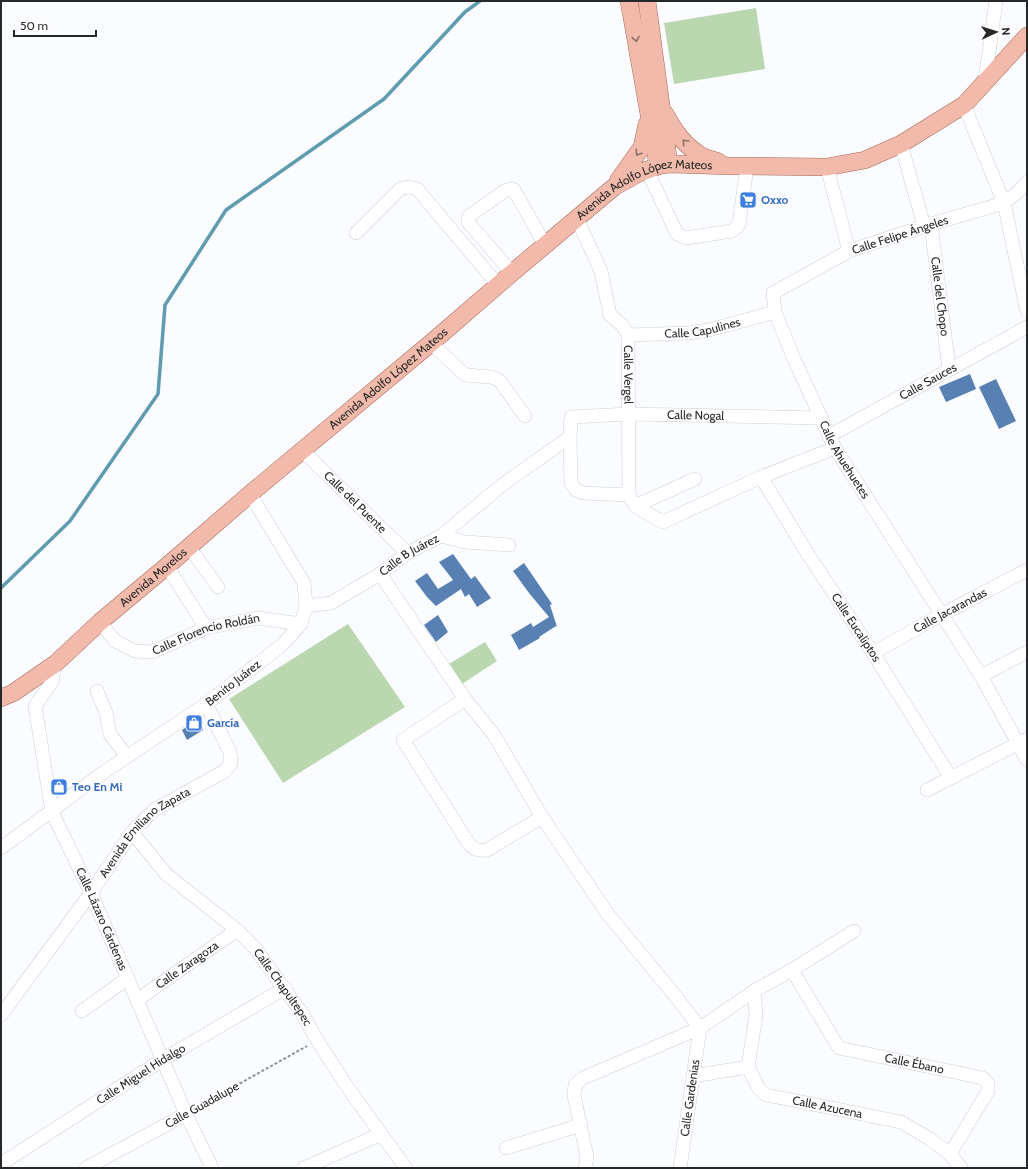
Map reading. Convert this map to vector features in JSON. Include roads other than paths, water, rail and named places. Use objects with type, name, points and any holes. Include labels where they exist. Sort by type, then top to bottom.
[{"type":"main road","points":[[629,1],[653,97],[673,128],[685,144],[702,156],[739,167]]},
{"type":"main road","points":[[647,1],[658,167]]},
{"type":"main road","name":"Avenida Adolfo López Mateos","points":[[303,451],[614,187],[638,173],[658,167],[827,167],[865,160],[901,144],[964,105],[1027,36]]},
{"type":"main road","points":[[614,187],[642,148],[653,97]]},
{"type":"main road","name":"Avenida Morelos","points":[[1,698],[13,693],[55,664],[100,622],[250,494],[303,451]]},
{"type":"street","points":[[985,81],[996,1]]},
{"type":"street","points":[[964,105],[1004,204],[1027,312]]},
{"type":"street","name":"Calle del Chopo","points":[[901,144],[928,225],[949,369]]},
{"type":"street","points":[[658,167],[677,234],[686,238],[732,231],[739,224],[739,167]]},
{"type":"street","points":[[827,167],[849,251]]},
{"type":"street","name":"Calle Felipe Ángeles","points":[[773,293],[849,251],[928,225],[1004,204],[1027,182]]},
{"type":"street","points":[[356,233],[400,189],[409,187],[417,189],[498,285]]},
{"type":"street","points":[[512,273],[468,222],[469,216],[506,190],[514,190],[546,245]]},
{"type":"street","name":"Calle Vergel","points":[[577,219],[601,271],[610,315],[622,325],[628,335],[632,501]]},
{"type":"street","name":"Calle Ahuehuetes","points":[[773,293],[775,312],[794,359],[832,442],[1022,742],[1027,760]]},
{"type":"street","name":"Calle Capulines","points":[[628,335],[689,333],[709,330],[775,312]]},
{"type":"street","name":"Calle Sauces","points":[[632,501],[663,522],[761,477],[832,442],[949,369],[1027,327]]},
{"type":"street","points":[[431,343],[465,375],[491,377],[499,380],[525,416]]},
{"type":"street","name":"Calle Nogal","points":[[570,437],[571,417],[629,414],[820,418]]},
{"type":"street","points":[[570,437],[571,483],[576,490],[583,493],[632,501],[695,479]]},
{"type":"street","name":"Calle B Juárez","points":[[306,606],[331,603],[380,574],[407,553],[441,536],[502,485],[570,437]]},
{"type":"street","name":"Calle del Puente","points":[[303,451],[407,553]]},
{"type":"street","name":"Calle Eucaliptos","points":[[761,477],[809,556],[873,652],[951,778]]},
{"type":"street","name":"Benito Juárez","points":[[1,848],[127,757],[206,704],[282,645],[301,624],[306,606],[304,583],[250,494]]},
{"type":"street","points":[[441,536],[465,542],[509,545]]},
{"type":"street","points":[[189,547],[218,587]]},
{"type":"street","points":[[167,566],[206,628]]},
{"type":"street","name":"Calle Jacarandas","points":[[873,652],[1027,570]]},
{"type":"street","points":[[380,574],[465,699],[494,735],[542,817],[607,913],[700,1028]]},
{"type":"street","name":"Calle Florencio Roldán","points":[[100,622],[115,641],[135,651],[152,652],[206,628],[258,618],[301,624]]},
{"type":"street","points":[[981,676],[1027,652]]},
{"type":"street","name":"Calle Lázaro Cárdenas","points":[[55,664],[52,682],[35,706],[52,812],[91,893],[162,1060],[212,1168]]},
{"type":"street","points":[[97,691],[108,715],[110,734],[127,757]]},
{"type":"street","points":[[465,699],[403,740],[469,844],[474,849],[480,851],[487,850],[542,817]]},
{"type":"street","name":"Avenida Emiliano Zapata","points":[[1,1015],[91,893],[132,832],[154,810],[225,770],[231,763],[230,752],[206,704]]},
{"type":"street","points":[[927,790],[1022,742]]},
{"type":"street","name":"Calle Chapultepec","points":[[132,832],[166,874],[237,930],[255,948],[285,988],[302,1013],[317,1040],[406,1168]]},
{"type":"street","name":"Calle Zaragoza","points":[[137,1000],[237,930]]},
{"type":"street","points":[[585,1168],[587,1157],[574,1095],[575,1085],[583,1078],[700,1028],[754,992],[854,931]]},
{"type":"street","name":"Calle Ébano","points":[[792,970],[839,1048],[983,1078],[988,1083],[988,1091],[950,1154]]},
{"type":"street","points":[[82,1011],[128,978]]},
{"type":"street","name":"Calle Miguel Hidalgo","points":[[5,1161],[162,1060],[285,988]]},
{"type":"street","points":[[693,1076],[748,1067],[756,1015],[754,992]]},
{"type":"street","name":"Calle Gardenias","points":[[680,1168],[700,1028]]},
{"type":"street","name":"Calle Azucena","points":[[748,1067],[759,1089],[768,1095],[901,1122],[930,1139],[950,1154],[961,1168]]},
{"type":"street","name":"Calle Guadalupe","points":[[86,1168],[186,1114]]},
{"type":"street","points":[[506,1148],[581,1125]]},
{"type":"street","points":[[304,1168],[381,1134]]},
{"type":"waterway","points":[[1,588],[70,521],[158,394],[165,305],[226,210],[384,99],[465,12],[480,1]]},
{"type":"place","name":"Oxxo","points":[[748,200]]},
{"type":"place","name":"García","points":[[194,723]]},
{"type":"place","name":"Teo En Mi","points":[[59,787]]}]
